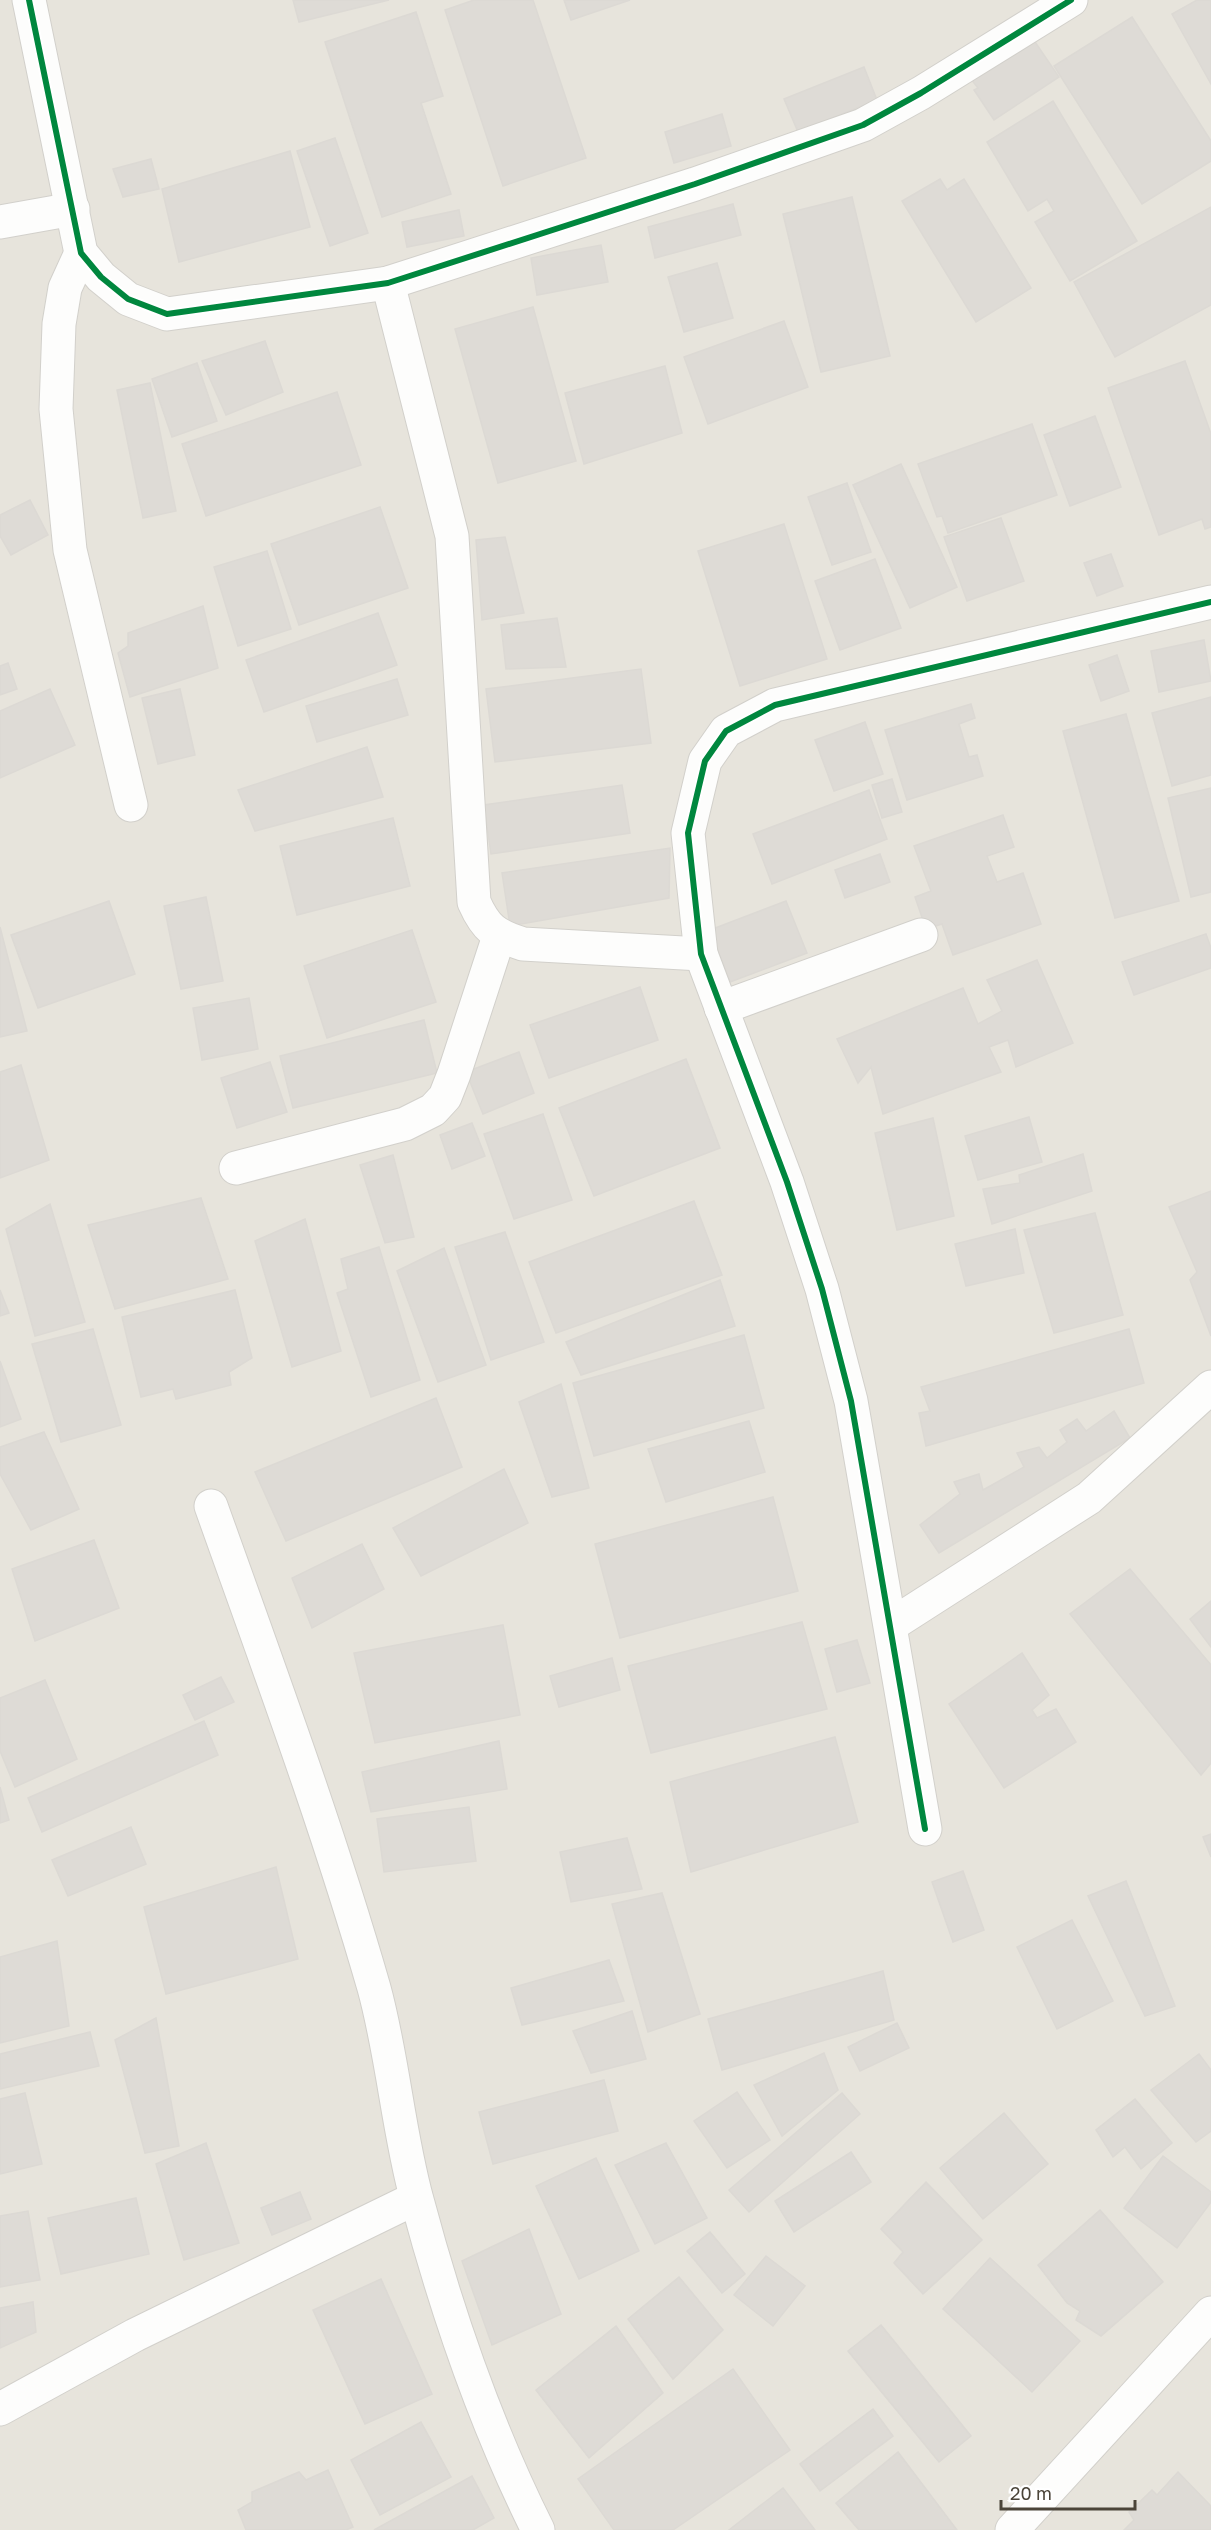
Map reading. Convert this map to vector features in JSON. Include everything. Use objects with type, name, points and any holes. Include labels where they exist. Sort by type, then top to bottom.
[{"type":"street","points":[[29,0],[81,253],[101,278],[128,299],[167,314],[388,283],[695,184],[862,125],[921,93],[1071,0]]},
{"type":"street","points":[[0,222],[73,209]]},
{"type":"street","points":[[81,253],[64,288],[59,324],[57,421],[70,550],[131,805]]},
{"type":"street","points":[[388,283],[452,536],[474,902],[482,920],[499,936],[523,944],[701,954]]},
{"type":"street","points":[[925,1829],[851,1401],[822,1289],[787,1182],[701,954],[688,833],[705,761],[726,731],[775,705],[1211,602]]},
{"type":"street","points":[[721,1008],[921,935]]},
{"type":"street","points":[[236,1168],[405,1124],[434,1110],[445,1097],[454,1074],[499,936]]},
{"type":"street","points":[[891,1624],[1089,1498],[1211,1387]]},
{"type":"street","points":[[211,1506],[322,1817],[368,1970],[416,2198],[454,2324],[511,2476],[538,2530]]},
{"type":"street","points":[[0,2409],[135,2335],[416,2198]]},
{"type":"street","points":[[1011,2530],[1211,2313]]},
{"type":"shaded area","points":[[0,0],[1211,0],[1211,2530],[0,2530]]},
{"type":"building","points":[[293,0],[389,0],[299,22]]},
{"type":"building","points":[[474,0],[533,0],[586,158],[503,186],[445,10]]},
{"type":"building","points":[[564,0],[630,0],[571,20]]},
{"type":"building","points":[[1197,0],[1211,0],[1211,84],[1172,14]]},
{"type":"building","points":[[416,12],[443,96],[421,103],[451,194],[382,217],[325,42]]},
{"type":"building","points":[[1132,17],[1211,141],[1211,161],[1142,204],[1054,66]]},
{"type":"building","points":[[1031,36],[1059,77],[994,120],[974,90],[978,88],[970,78]]},
{"type":"building","points":[[864,67],[877,100],[798,132],[784,99]]},
{"type":"building","points":[[1053,101],[1137,241],[1070,281],[1035,222],[1054,211],[1047,199],[1028,211],[987,142]]},
{"type":"building","points":[[722,114],[731,146],[674,163],[665,132]]},
{"type":"building","points":[[335,138],[368,233],[330,246],[297,151]]},
{"type":"building","points":[[290,151],[310,227],[179,262],[162,189]]},
{"type":"building","points":[[151,159],[159,189],[123,197],[113,169]]},
{"type":"building","points":[[940,179],[947,190],[964,179],[1031,288],[976,322],[902,201]]},
{"type":"building","points":[[852,197],[890,356],[821,372],[783,214]]},
{"type":"building","points":[[733,204],[741,235],[655,258],[648,227]]},
{"type":"building","points":[[1211,207],[1211,305],[1115,357],[1074,282]]},
{"type":"building","points":[[459,210],[464,236],[407,247],[402,222]]},
{"type":"building","points":[[601,245],[608,282],[537,295],[531,258]]},
{"type":"building","points":[[717,263],[733,318],[684,332],[668,277]]},
{"type":"building","points":[[533,307],[576,461],[498,483],[455,329]]},
{"type":"building","points":[[784,321],[808,387],[708,424],[684,357]]},
{"type":"building","points":[[265,341],[283,392],[226,415],[202,361]]},
{"type":"building","points":[[1185,361],[1211,434],[1211,527],[1205,529],[1202,519],[1159,535],[1108,388]]},
{"type":"building","points":[[197,363],[217,421],[172,437],[152,379]]},
{"type":"building","points":[[665,366],[682,433],[584,464],[565,393]]},
{"type":"building","points":[[150,383],[176,511],[143,518],[117,390]]},
{"type":"building","points":[[337,392],[361,465],[206,516],[182,444]]},
{"type":"building","points":[[1095,416],[1121,487],[1070,506],[1044,435]]},
{"type":"building","points":[[1032,424],[1057,495],[948,533],[942,516],[937,517],[918,464]]},
{"type":"building","points":[[901,464],[957,587],[910,608],[853,485]]},
{"type":"building","points":[[847,483],[871,552],[832,565],[808,497]]},
{"type":"building","points":[[30,500],[48,535],[11,555],[0,536],[0,515]]},
{"type":"building","points":[[380,507],[408,588],[299,625],[271,544]]},
{"type":"building","points":[[1001,518],[1024,581],[967,601],[944,537]]},
{"type":"building","points":[[784,524],[827,659],[740,686],[698,551]]},
{"type":"building","points":[[505,537],[524,613],[482,620],[476,540]]},
{"type":"building","points":[[267,551],[291,629],[238,646],[214,567]]},
{"type":"building","points":[[1111,554],[1123,586],[1097,596],[1084,563]]},
{"type":"building","points":[[875,559],[901,628],[840,650],[815,581]]},
{"type":"building","points":[[203,606],[218,668],[130,697],[118,653],[128,646],[128,633]]},
{"type":"building","points":[[378,613],[397,665],[264,712],[246,660]]},
{"type":"building","points":[[557,618],[566,667],[506,669],[501,625]]},
{"type":"building","points":[[1204,640],[1211,681],[1159,692],[1151,651]]},
{"type":"building","points":[[1117,655],[1129,691],[1101,701],[1089,665]]},
{"type":"building","points":[[8,663],[17,689],[0,695],[0,666]]},
{"type":"building","points":[[641,669],[651,743],[495,762],[486,689]]},
{"type":"building","points":[[397,679],[408,715],[317,742],[306,706]]},
{"type":"building","points":[[50,689],[75,745],[0,778],[0,711]]},
{"type":"building","points":[[180,689],[195,755],[158,764],[142,698]]},
{"type":"building","points":[[1211,697],[1211,775],[1172,786],[1152,713]]},
{"type":"building","points":[[971,704],[975,718],[959,724],[969,757],[977,755],[983,776],[907,800],[885,730]]},
{"type":"building","points":[[1126,714],[1179,901],[1115,918],[1063,731]]},
{"type":"building","points":[[865,722],[883,774],[834,791],[815,740]]},
{"type":"building","points":[[367,747],[383,797],[255,831],[238,790]]},
{"type":"building","points":[[892,779],[902,812],[882,818],[872,785]]},
{"type":"building","points":[[622,785],[630,833],[491,854],[484,805]]},
{"type":"building","points":[[1211,788],[1211,892],[1191,897],[1168,798]]},
{"type":"building","points":[[869,790],[887,839],[772,884],[753,834]]},
{"type":"building","points":[[1003,815],[1014,847],[987,856],[997,882],[1023,873],[1041,924],[953,955],[942,924],[926,929],[915,897],[931,891],[914,846]]},
{"type":"building","points":[[393,818],[410,886],[297,915],[280,846]]},
{"type":"building","points":[[670,848],[669,898],[510,926],[502,873]]},
{"type":"building","points":[[880,854],[890,882],[845,898],[835,870]]},
{"type":"building","points":[[206,897],[223,981],[181,989],[164,906]]},
{"type":"building","points":[[109,901],[135,974],[38,1008],[11,935]]},
{"type":"building","points":[[786,901],[807,953],[730,982],[710,930]]},
{"type":"building","points":[[0,927],[27,1031],[0,1037]]},
{"type":"building","points":[[412,930],[436,1002],[327,1038],[304,966]]},
{"type":"building","points":[[1206,934],[1211,948],[1211,968],[1134,995],[1122,962]]},
{"type":"building","points":[[1037,960],[1073,1043],[1016,1067],[1008,1040],[989,1047],[1001,1072],[883,1114],[871,1067],[858,1083],[837,1039],[963,988],[978,1024],[1002,1011],[987,980]]},
{"type":"building","points":[[640,987],[658,1040],[549,1078],[530,1025]]},
{"type":"building","points":[[249,998],[258,1049],[202,1060],[193,1008]]},
{"type":"building","points":[[424,1020],[437,1073],[293,1108],[280,1056]]},
{"type":"building","points":[[519,1052],[534,1093],[483,1114],[466,1072]]},
{"type":"building","points":[[686,1059],[720,1148],[594,1196],[559,1108]]},
{"type":"building","points":[[270,1062],[287,1112],[237,1128],[221,1078]]},
{"type":"building","points":[[21,1065],[49,1160],[0,1178],[0,1072]]},
{"type":"building","points":[[543,1114],[572,1200],[514,1219],[484,1134]]},
{"type":"building","points":[[1029,1117],[1042,1162],[978,1180],[965,1136]]},
{"type":"building","points":[[933,1118],[954,1216],[897,1230],[875,1133]]},
{"type":"building","points":[[472,1123],[485,1156],[452,1169],[440,1135]]},
{"type":"building","points":[[1083,1154],[1092,1191],[992,1224],[983,1189],[1020,1183],[1019,1175]]},
{"type":"building","points":[[393,1155],[414,1237],[385,1243],[360,1165]]},
{"type":"building","points":[[1211,1191],[1211,1336],[1190,1280],[1197,1272],[1169,1207]]},
{"type":"building","points":[[201,1198],[228,1279],[115,1309],[88,1225]]},
{"type":"building","points":[[694,1201],[722,1275],[556,1333],[529,1262]]},
{"type":"building","points":[[50,1204],[85,1322],[35,1336],[6,1229]]},
{"type":"building","points":[[1095,1213],[1123,1315],[1054,1333],[1024,1230]]},
{"type":"building","points":[[305,1219],[341,1351],[292,1367],[255,1241]]},
{"type":"building","points":[[1015,1229],[1024,1273],[966,1286],[955,1244]]},
{"type":"building","points":[[505,1232],[544,1342],[491,1360],[455,1247]]},
{"type":"building","points":[[379,1247],[420,1380],[371,1397],[337,1293],[348,1289],[341,1259]]},
{"type":"building","points":[[444,1248],[486,1365],[438,1382],[397,1271]]},
{"type":"building","points":[[720,1280],[735,1326],[581,1375],[566,1342]]},
{"type":"building","points":[[0,1290],[9,1313],[0,1316]]},
{"type":"building","points":[[235,1290],[252,1358],[229,1372],[231,1385],[176,1399],[173,1389],[141,1397],[122,1317]]},
{"type":"building","points":[[93,1329],[121,1425],[61,1442],[32,1344]]},
{"type":"building","points":[[1129,1329],[1144,1383],[926,1446],[919,1413],[930,1411],[921,1387]]},
{"type":"building","points":[[744,1335],[764,1408],[594,1456],[573,1383]]},
{"type":"building","points":[[0,1361],[21,1419],[0,1427]]},
{"type":"building","points":[[561,1384],[589,1488],[552,1497],[519,1402]]},
{"type":"building","points":[[436,1398],[462,1467],[286,1541],[255,1472]]},
{"type":"building","points":[[1114,1411],[1130,1438],[939,1553],[920,1525],[960,1494],[954,1482],[979,1474],[983,1490],[1024,1467],[1017,1453],[1039,1447],[1047,1458],[1067,1442],[1060,1430],[1077,1419],[1086,1431]]},
{"type":"building","points":[[749,1421],[765,1472],[666,1502],[648,1449]]},
{"type":"building","points":[[44,1432],[79,1509],[31,1530],[0,1474],[0,1447]]},
{"type":"building","points":[[504,1469],[528,1523],[421,1576],[393,1528]]},
{"type":"building","points":[[773,1497],[798,1591],[620,1638],[595,1544]]},
{"type":"building","points":[[94,1540],[119,1608],[35,1641],[12,1569]]},
{"type":"building","points":[[362,1544],[384,1589],[312,1628],[292,1578]]},
{"type":"building","points":[[1130,1569],[1211,1665],[1211,1763],[1201,1775],[1070,1614]]},
{"type":"building","points":[[1211,1601],[1211,1647],[1190,1619]]},
{"type":"building","points":[[802,1622],[827,1709],[651,1753],[628,1666]]},
{"type":"building","points":[[503,1625],[520,1715],[375,1743],[354,1653]]},
{"type":"building","points":[[857,1640],[870,1683],[837,1692],[825,1649]]},
{"type":"building","points":[[1022,1653],[1049,1695],[1032,1710],[1037,1718],[1056,1709],[1076,1742],[1004,1788],[949,1704]]},
{"type":"building","points":[[612,1658],[620,1690],[559,1707],[550,1676]]},
{"type":"building","points":[[221,1677],[234,1702],[195,1720],[183,1695]]},
{"type":"building","points":[[45,1680],[77,1759],[15,1787],[0,1751],[0,1698]]},
{"type":"building","points":[[204,1721],[218,1755],[42,1832],[28,1798]]},
{"type":"building","points":[[835,1737],[858,1822],[691,1872],[670,1782]]},
{"type":"building","points":[[499,1741],[507,1789],[371,1812],[362,1772]]},
{"type":"building","points":[[0,1787],[9,1820],[0,1823]]},
{"type":"building","points":[[469,1807],[476,1861],[384,1872],[377,1819]]},
{"type":"building","points":[[131,1827],[146,1864],[68,1896],[52,1860]]},
{"type":"building","points":[[1211,1834],[1211,1857],[1203,1837]]},
{"type":"building","points":[[627,1838],[642,1889],[571,1902],[560,1852]]},
{"type":"building","points":[[276,1867],[298,1959],[166,1994],[144,1907]]},
{"type":"building","points":[[963,1871],[984,1930],[953,1942],[932,1882]]},
{"type":"building","points":[[1126,1881],[1175,2006],[1145,2016],[1088,1896]]},
{"type":"building","points":[[662,1893],[700,2014],[648,2032],[612,1904]]},
{"type":"building","points":[[1072,1920],[1113,2001],[1057,2029],[1017,1947]]},
{"type":"building","points":[[57,1941],[69,2026],[0,2043],[0,1957]]},
{"type":"building","points":[[609,1960],[624,2001],[522,2025],[511,1988]]},
{"type":"building","points":[[883,1971],[894,2020],[722,2070],[708,2019]]},
{"type":"building","points":[[632,2011],[646,2059],[591,2073],[573,2031]]},
{"type":"building","points":[[156,2018],[179,2146],[145,2153],[115,2040]]},
{"type":"building","points":[[897,2023],[909,2048],[860,2071],[848,2047]]},
{"type":"building","points":[[90,2032],[99,2066],[0,2089],[0,2054]]},
{"type":"building","points":[[824,2053],[838,2090],[782,2136],[754,2085]]},
{"type":"building","points":[[1199,2054],[1211,2070],[1211,2131],[1196,2142],[1151,2090]]},
{"type":"building","points":[[604,2080],[618,2131],[493,2164],[479,2112]]},
{"type":"building","points":[[737,2092],[770,2140],[727,2168],[694,2121]]},
{"type":"building","points":[[25,2093],[42,2164],[0,2174],[0,2099]]},
{"type":"building","points":[[842,2093],[860,2114],[749,2212],[729,2190]]},
{"type":"building","points":[[1135,2099],[1172,2143],[1141,2169],[1125,2147],[1113,2157],[1096,2130]]},
{"type":"building","points":[[1004,2113],[1048,2164],[983,2219],[940,2168]]},
{"type":"building","points":[[206,2143],[239,2243],[184,2260],[156,2164]]},
{"type":"building","points":[[666,2143],[707,2218],[655,2244],[615,2165]]},
{"type":"building","points":[[851,2152],[871,2182],[794,2232],[775,2201]]},
{"type":"building","points":[[1163,2156],[1211,2192],[1211,2202],[1177,2248],[1124,2208]]},
{"type":"building","points":[[596,2158],[639,2251],[579,2279],[536,2186]]},
{"type":"building","points":[[926,2182],[982,2240],[923,2294],[894,2263],[903,2252],[881,2229]]},
{"type":"building","points":[[300,2192],[311,2219],[272,2235],[261,2208]]},
{"type":"building","points":[[136,2198],[149,2254],[61,2274],[48,2218]]},
{"type":"building","points":[[1100,2210],[1163,2282],[1101,2336],[1076,2320],[1080,2311],[1067,2303],[1038,2265]]},
{"type":"building","points":[[28,2211],[40,2280],[0,2287],[0,2216]]},
{"type":"building","points":[[529,2229],[561,2314],[492,2345],[462,2261]]},
{"type":"building","points":[[710,2232],[745,2274],[722,2293],[687,2251]]},
{"type":"building","points":[[766,2256],[805,2286],[773,2326],[734,2295]]},
{"type":"building","points":[[990,2258],[1080,2341],[1032,2392],[943,2309]]},
{"type":"building","points":[[679,2277],[723,2330],[673,2379],[628,2319]]},
{"type":"building","points":[[381,2279],[432,2394],[365,2424],[313,2310]]},
{"type":"building","points":[[33,2302],[36,2332],[0,2348],[0,2308]]},
{"type":"building","points":[[881,2325],[971,2436],[939,2462],[848,2351]]},
{"type":"building","points":[[616,2326],[663,2393],[589,2458],[536,2390]]},
{"type":"building","points":[[733,2369],[790,2450],[673,2530],[614,2530],[578,2479]]},
{"type":"building","points":[[873,2409],[893,2436],[820,2491],[800,2464]]},
{"type":"building","points":[[421,2422],[451,2477],[380,2515],[351,2460]]},
{"type":"building","points":[[898,2452],[957,2530],[859,2530],[836,2503]]},
{"type":"building","points":[[328,2470],[353,2527],[346,2530],[246,2530],[238,2510],[252,2502],[252,2492],[299,2472],[306,2480]]},
{"type":"building","points":[[1178,2472],[1211,2506],[1211,2530],[1124,2530],[1134,2520],[1129,2512],[1152,2490],[1157,2495]]},
{"type":"building","points":[[472,2476],[494,2518],[473,2530],[374,2530]]},
{"type":"building","points":[[783,2488],[815,2530],[729,2530]]},
{"type":"cycle path","points":[[29,0],[81,253],[101,277],[128,299],[167,314],[388,283],[695,184],[863,125],[921,93],[1071,0]]},
{"type":"cycle path","points":[[925,1829],[851,1401],[822,1289],[787,1182],[701,954],[688,833],[705,761],[726,731],[775,705],[1211,602]]}]
